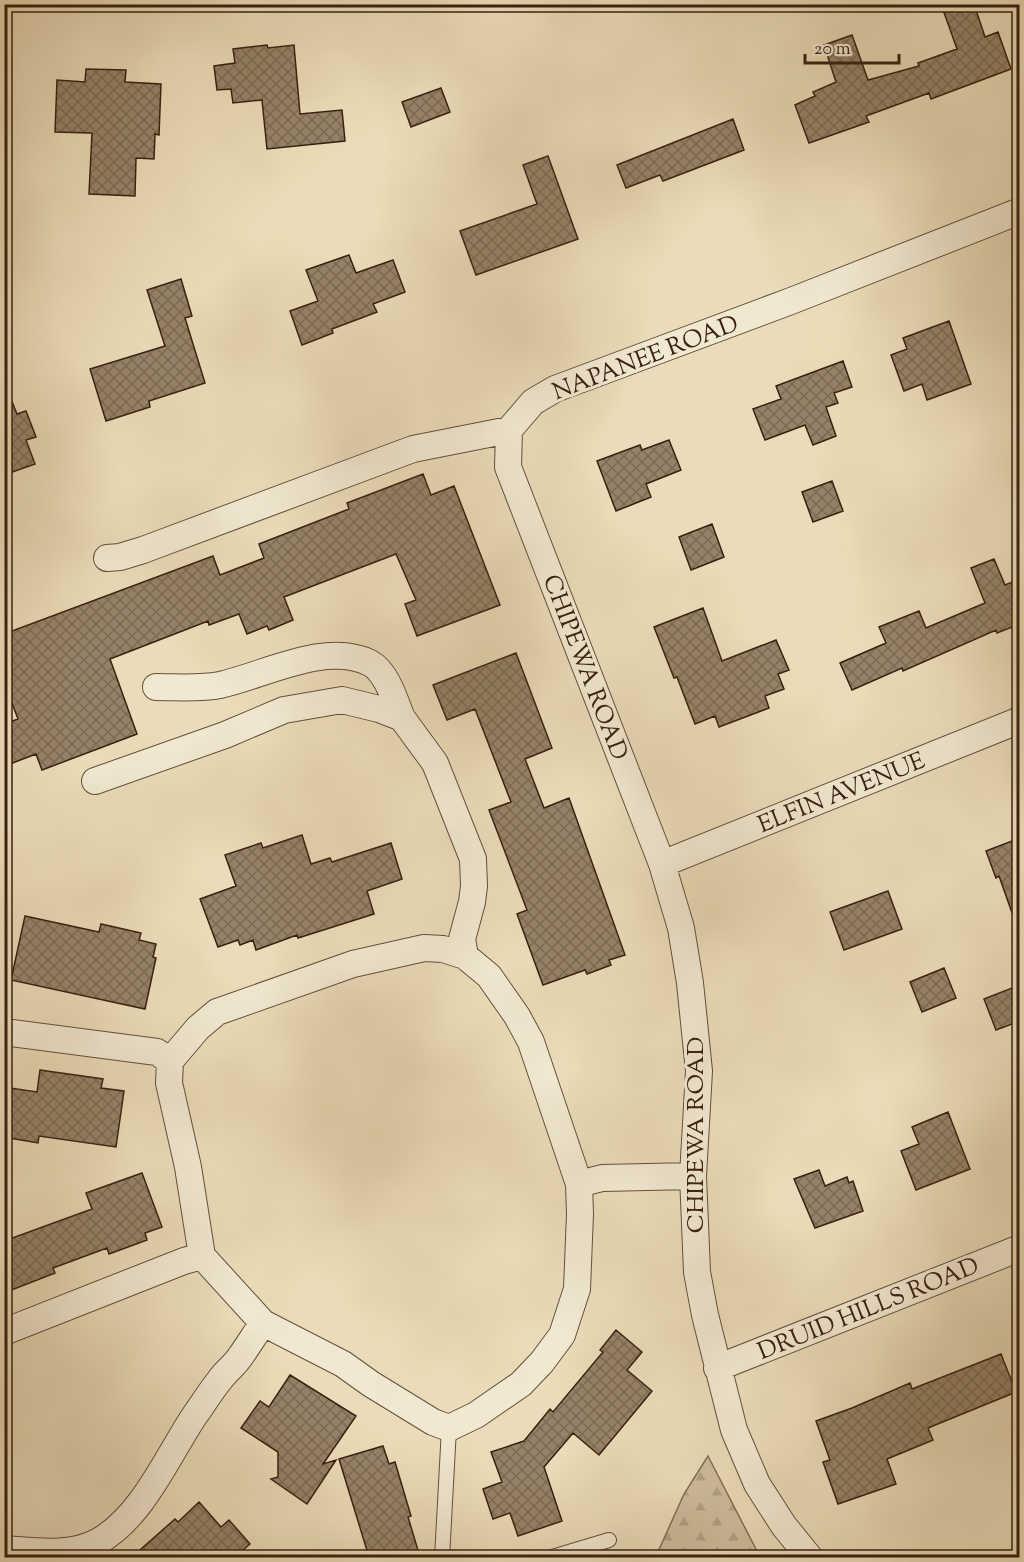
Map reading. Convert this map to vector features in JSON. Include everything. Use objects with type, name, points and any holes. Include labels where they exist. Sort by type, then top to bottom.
[{"type":"street","name":"NAPANEE ROAD","points":[[509,430],[533,402],[555,389],[791,301],[1020,211]]},
{"type":"street","points":[[107,558],[120,557],[143,550],[413,449],[509,430]]},
{"type":"street","name":"CHIPEWA ROAD","points":[[509,430],[508,467],[662,864],[681,928],[690,983],[699,1071],[693,1176],[697,1272],[717,1368],[734,1430],[757,1484],[784,1526],[810,1557]]},
{"type":"street","points":[[156,687],[217,686],[317,656],[353,657],[372,664],[384,678],[402,718],[435,763],[473,859],[472,902],[462,939],[465,956]]},
{"type":"street","points":[[95,781],[225,735],[284,710],[342,700],[379,709],[402,718]]},
{"type":"street","name":"ELFIN AVENUE","points":[[662,864],[1020,720]]},
{"type":"street","points":[[424,948],[443,949],[465,956],[489,976],[531,1042],[579,1184],[577,1290],[562,1335],[542,1362],[521,1384],[476,1415],[449,1428],[433,1422],[343,1364],[263,1323],[202,1256],[188,1167],[170,1083],[170,1060],[198,1028],[217,1012],[353,964],[424,948]]},
{"type":"street","points":[[4,1032],[157,1052],[170,1060]]},
{"type":"street","points":[[579,1184],[602,1178],[693,1176]]},
{"type":"street","name":"DRUID HILLS ROAD","points":[[717,1368],[1020,1248]]},
{"type":"street","points":[[4,1332],[202,1256]]},
{"type":"street","points":[[4,1549],[50,1552],[77,1550],[98,1541],[117,1528],[159,1475],[219,1380],[239,1358],[263,1323]]},
{"type":"lane","points":[[442,1557],[449,1428]]},
{"type":"lane","points":[[549,1557],[609,1540]]},
{"type":"green space","points":[[708,1456],[760,1557],[644,1557],[657,1554],[684,1494]]},
{"type":"building","points":[[941,4],[974,4],[985,37],[998,32],[1011,69],[931,99],[929,93],[866,116],[869,122],[809,143],[795,105],[815,96],[813,92],[836,82],[824,45],[852,35],[868,80],[919,66],[918,63],[957,49]]},
{"type":"building","points":[[267,45],[268,48],[294,45],[300,114],[342,110],[345,141],[267,149],[262,100],[233,103],[231,89],[217,90],[214,66],[235,63],[233,49]]},
{"type":"building","points":[[86,69],[126,70],[125,82],[161,84],[159,135],[155,134],[154,159],[136,158],[135,196],[89,194],[92,133],[55,132],[57,80],[85,82]]},
{"type":"building","points":[[441,88],[450,112],[411,127],[402,102]]},
{"type":"building","points":[[733,119],[744,150],[663,181],[660,175],[626,188],[617,165]]},
{"type":"building","points":[[548,156],[578,239],[476,275],[460,231],[537,204],[523,165]]},
{"type":"building","points":[[349,255],[356,273],[393,260],[405,292],[373,304],[377,312],[332,329],[333,333],[302,345],[290,311],[318,301],[306,270]]},
{"type":"building","points":[[181,279],[192,316],[185,318],[205,383],[149,401],[150,407],[106,421],[90,369],[165,346],[147,290]]},
{"type":"building","points":[[949,321],[971,384],[927,400],[922,384],[904,391],[891,355],[907,349],[903,338]]},
{"type":"building","points":[[843,361],[852,387],[834,393],[838,403],[826,407],[836,436],[813,445],[805,425],[765,440],[753,409],[781,399],[776,386]]},
{"type":"building","points":[[4,389],[7,389],[17,414],[26,411],[36,437],[26,440],[35,464],[4,475]]},
{"type":"building","points":[[669,440],[681,470],[646,484],[651,497],[616,511],[597,461],[640,445],[642,450]]},
{"type":"building","points":[[423,474],[431,495],[454,486],[500,605],[417,636],[405,604],[416,600],[396,554],[284,597],[293,620],[269,630],[267,626],[247,634],[239,614],[209,625],[208,621],[110,659],[137,734],[42,770],[36,754],[10,764],[4,749],[4,724],[18,719],[4,682],[4,634],[213,556],[220,575],[264,558],[259,544],[349,509],[347,503]]},
{"type":"building","points":[[832,481],[843,511],[813,522],[802,492]]},
{"type":"building","points":[[712,524],[724,557],[691,570],[679,537]]},
{"type":"building","points":[[994,559],[1005,585],[1020,579],[1020,624],[997,633],[996,630],[903,671],[902,668],[852,690],[840,663],[886,643],[879,627],[919,611],[926,628],[985,603],[971,568]]},
{"type":"building","points":[[703,608],[722,661],[776,640],[789,670],[778,674],[784,689],[765,696],[769,708],[719,727],[715,716],[695,724],[654,627]]},
{"type":"building","points":[[516,653],[552,748],[525,759],[544,808],[569,798],[625,955],[609,960],[611,965],[587,974],[585,970],[543,985],[517,914],[527,910],[489,810],[511,802],[475,709],[447,720],[433,685]]},
{"type":"building","points":[[302,835],[311,864],[330,858],[332,862],[391,843],[402,879],[367,891],[374,914],[298,938],[297,935],[256,950],[253,940],[240,945],[238,940],[218,947],[200,899],[236,886],[225,855],[261,843],[263,848]]},
{"type":"building","points":[[1020,838],[1020,923],[1016,924],[999,876],[996,878],[986,851]]},
{"type":"building","points":[[888,891],[902,929],[844,950],[830,912]]},
{"type":"building","points":[[25,916],[99,932],[101,924],[141,933],[139,940],[156,944],[153,957],[156,958],[145,1009],[11,980]]},
{"type":"building","points":[[944,968],[956,998],[922,1012],[910,982]]},
{"type":"building","points":[[1020,985],[1020,1021],[996,1030],[984,999]]},
{"type":"building","points":[[40,1070],[103,1079],[101,1088],[124,1091],[116,1147],[39,1136],[38,1143],[4,1137],[4,1087],[37,1092]]},
{"type":"building","points":[[948,1112],[970,1169],[916,1190],[901,1151],[919,1144],[912,1127]]},
{"type":"building","points":[[819,1170],[825,1186],[847,1177],[849,1183],[853,1181],[863,1211],[815,1228],[794,1179]]},
{"type":"building","points":[[142,1173],[162,1227],[145,1233],[147,1240],[109,1254],[107,1248],[53,1268],[55,1273],[4,1293],[4,1241],[92,1209],[86,1193]]},
{"type":"building","points":[[616,1330],[642,1352],[627,1370],[652,1391],[599,1455],[573,1433],[544,1467],[562,1521],[518,1536],[510,1513],[493,1519],[483,1489],[502,1482],[491,1452],[524,1441],[550,1409],[553,1412],[603,1352],[600,1350]]},
{"type":"building","points":[[1001,1354],[1016,1392],[928,1428],[933,1440],[887,1459],[896,1484],[838,1504],[823,1462],[830,1460],[816,1421],[910,1383],[912,1389]]},
{"type":"building","points":[[290,1375],[356,1416],[323,1464],[336,1460],[307,1504],[271,1479],[278,1477],[278,1452],[241,1428],[260,1401],[269,1407]]},
{"type":"building","points":[[383,1446],[389,1464],[395,1462],[420,1557],[369,1557],[339,1459]]},
{"type":"building","points":[[199,1502],[221,1527],[229,1520],[250,1544],[235,1557],[132,1557],[175,1519],[178,1522]]}]
